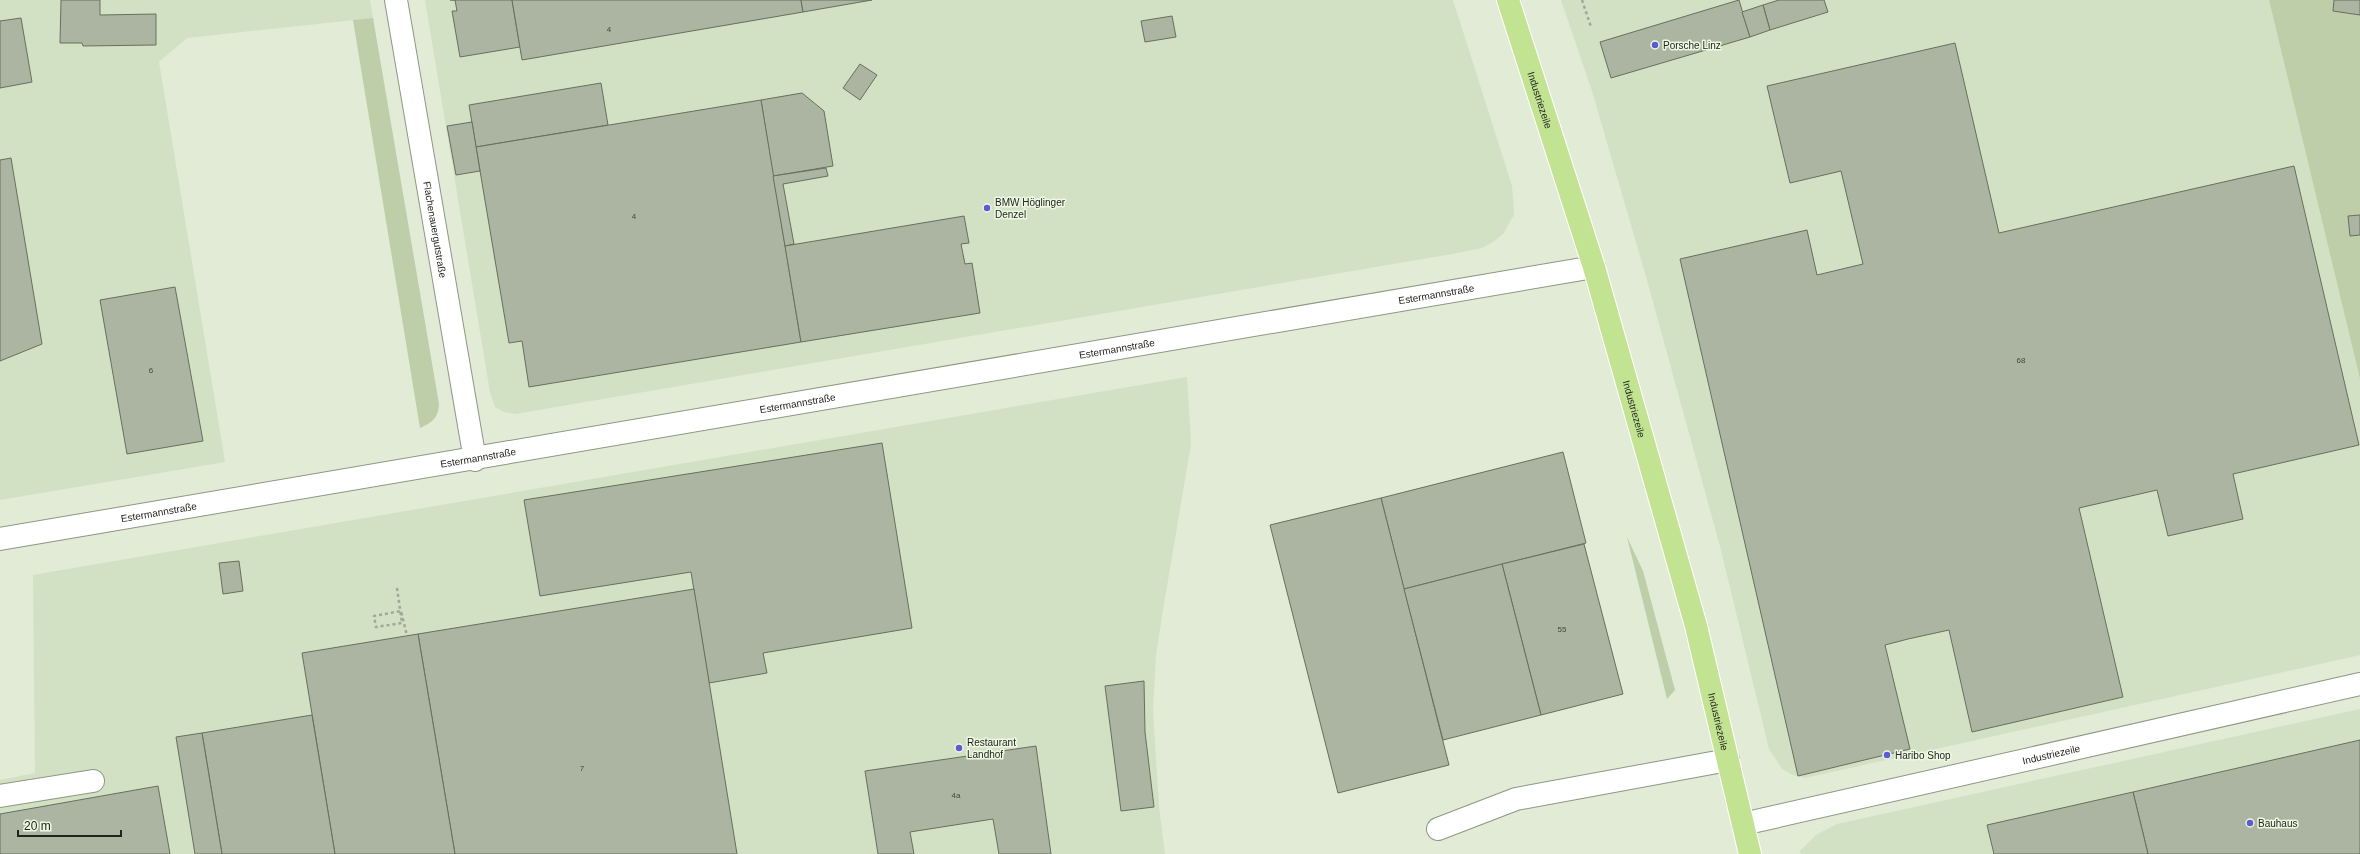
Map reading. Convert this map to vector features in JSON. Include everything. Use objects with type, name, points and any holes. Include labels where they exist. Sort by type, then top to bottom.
[{"type":"main road","name":"Industriezeile","points":[[1508,0],[1594,267],[1696,626],[1750,854]]},
{"type":"street","name":"Flachenauergutstraße","points":[[396,0],[475,460]]},
{"type":"street","name":"Estermannstraße","points":[[0,539],[475,460],[1594,267]]},
{"type":"street","name":"Industriezeile","points":[[1743,824],[2360,684]]},
{"type":"street","points":[[1438,829],[1516,799],[1728,760]]},
{"type":"street","points":[[0,796],[93,780]]},
{"type":"path","points":[[1582,0],[1591,27]]},
{"type":"path","points":[[397,588],[401,612],[402,623],[376,627],[374,616],[401,612]]},
{"type":"path","points":[[401,612],[407,636]]},
{"type":"shaded area","points":[[0,0],[370,0],[373,18],[187,38],[159,62],[225,462],[0,500]]},
{"type":"shaded area","name":"BMW Höglinger Denzel","points":[[425,0],[1453,0],[1512,186],[1514,215],[1503,234],[1493,242],[1482,248],[1452,254],[515,414],[504,412],[495,407],[490,392]]},
{"type":"shaded area","points":[[1561,0],[2269,0],[2360,379],[2360,655],[1805,778],[1793,775],[1782,769],[1769,749],[1721,550],[1647,280],[1592,91]]},
{"type":"shaded area","points":[[2269,0],[2360,0],[2360,379]]},
{"type":"shaded area","points":[[373,18],[439,404],[434,419],[420,428],[353,20]]},
{"type":"shaded area","points":[[1187,377],[1191,444],[1156,655],[1153,710],[1159,807],[1165,854],[0,854],[0,780],[35,773],[33,575]]},
{"type":"shaded area","points":[[1627,537],[1643,571],[1675,690],[1667,699]]},
{"type":"shaded area","points":[[2360,709],[2360,854],[1801,854],[1800,851],[1816,835],[1837,824]]},
{"type":"building","points":[[61,0],[100,0],[100,15],[156,14],[156,45],[83,46],[82,43],[60,43]]},
{"type":"building","points":[[455,0],[512,0],[520,47],[460,57],[452,11],[457,11]]},
{"type":"building","points":[[512,0],[801,0],[803,12],[522,60]]},
{"type":"building","points":[[801,0],[872,0],[803,12]]},
{"type":"building","points":[[1739,0],[1750,37],[1611,78],[1600,42]]},
{"type":"building","points":[[1779,0],[1824,0],[1828,12],[1770,30],[1763,5]]},
{"type":"building","points":[[2334,0],[2360,0],[2360,15],[2333,11]]},
{"type":"building","points":[[1763,5],[1770,30],[1750,37],[1742,12]]},
{"type":"building","points":[[1172,16],[1176,37],[1145,42],[1141,21]]},
{"type":"building","points":[[21,18],[32,82],[0,88],[0,21]]},
{"type":"building","points":[[1955,43],[1999,233],[2294,166],[2359,445],[2233,474],[2243,519],[2168,536],[2157,490],[2079,508],[2123,697],[1972,732],[1949,630],[1908,639],[1885,645],[1910,749],[1798,776],[1680,259],[1807,230],[1817,275],[1863,264],[1841,171],[1790,183],[1767,86]]},
{"type":"building","points":[[860,64],[877,75],[860,100],[843,88]]},
{"type":"building","points":[[601,83],[608,125],[476,147],[469,105]]},
{"type":"building","points":[[802,93],[824,111],[833,166],[773,176],[761,100]]},
{"type":"building","points":[[761,100],[801,342],[529,387],[522,341],[509,343],[476,147]]},
{"type":"building","points":[[472,122],[480,171],[456,175],[447,126]]},
{"type":"building","points":[[11,158],[42,344],[0,361],[0,160]]},
{"type":"building","points":[[826,168],[828,176],[783,184],[794,244],[785,246],[773,176]]},
{"type":"building","points":[[2360,215],[2360,235],[2350,236],[2348,216]]},
{"type":"building","points":[[964,216],[969,243],[961,244],[965,264],[972,263],[980,313],[801,342],[785,246]]},
{"type":"building","points":[[175,287],[203,441],[127,454],[100,300]]},
{"type":"building","points":[[882,443],[912,628],[763,653],[767,673],[709,683],[691,572],[540,596],[524,500]]},
{"type":"building","points":[[1563,452],[1586,543],[1404,589],[1381,498]]},
{"type":"building","points":[[1381,498],[1449,765],[1338,793],[1270,525]]},
{"type":"building","points":[[1584,544],[1623,694],[1541,715],[1502,564]]},
{"type":"building","points":[[239,561],[243,591],[223,594],[219,563]]},
{"type":"building","points":[[1502,564],[1541,715],[1443,740],[1404,589]]},
{"type":"building","points":[[694,589],[737,854],[455,854],[418,634]]},
{"type":"building","points":[[418,634],[455,854],[335,854],[302,653]]},
{"type":"building","points":[[1144,681],[1145,732],[1154,807],[1121,811],[1105,686]]},
{"type":"building","points":[[312,715],[335,854],[222,854],[202,733]]},
{"type":"building","points":[[202,733],[222,854],[195,854],[176,737]]},
{"type":"building","name":"Bauhaus","points":[[2360,740],[2360,854],[2148,854],[2133,792]]},
{"type":"building","points":[[1036,746],[1051,854],[999,854],[993,819],[910,832],[914,854],[878,854],[865,771]]},
{"type":"building","points":[[158,786],[170,854],[0,854],[0,814]]},
{"type":"building","points":[[2133,792],[2148,854],[1994,854],[1987,825]]},
{"type":"place","name":"Porsche Linz","points":[[1655,45]]},
{"type":"place","name":"BMW Höglinger Denzel","points":[[987,208]]},
{"type":"place","name":"Restaurant Landhof","points":[[959,748]]},
{"type":"place","name":"Haribo Shop","points":[[1887,755]]},
{"type":"place","name":"Bauhaus","points":[[2250,823]]}]
